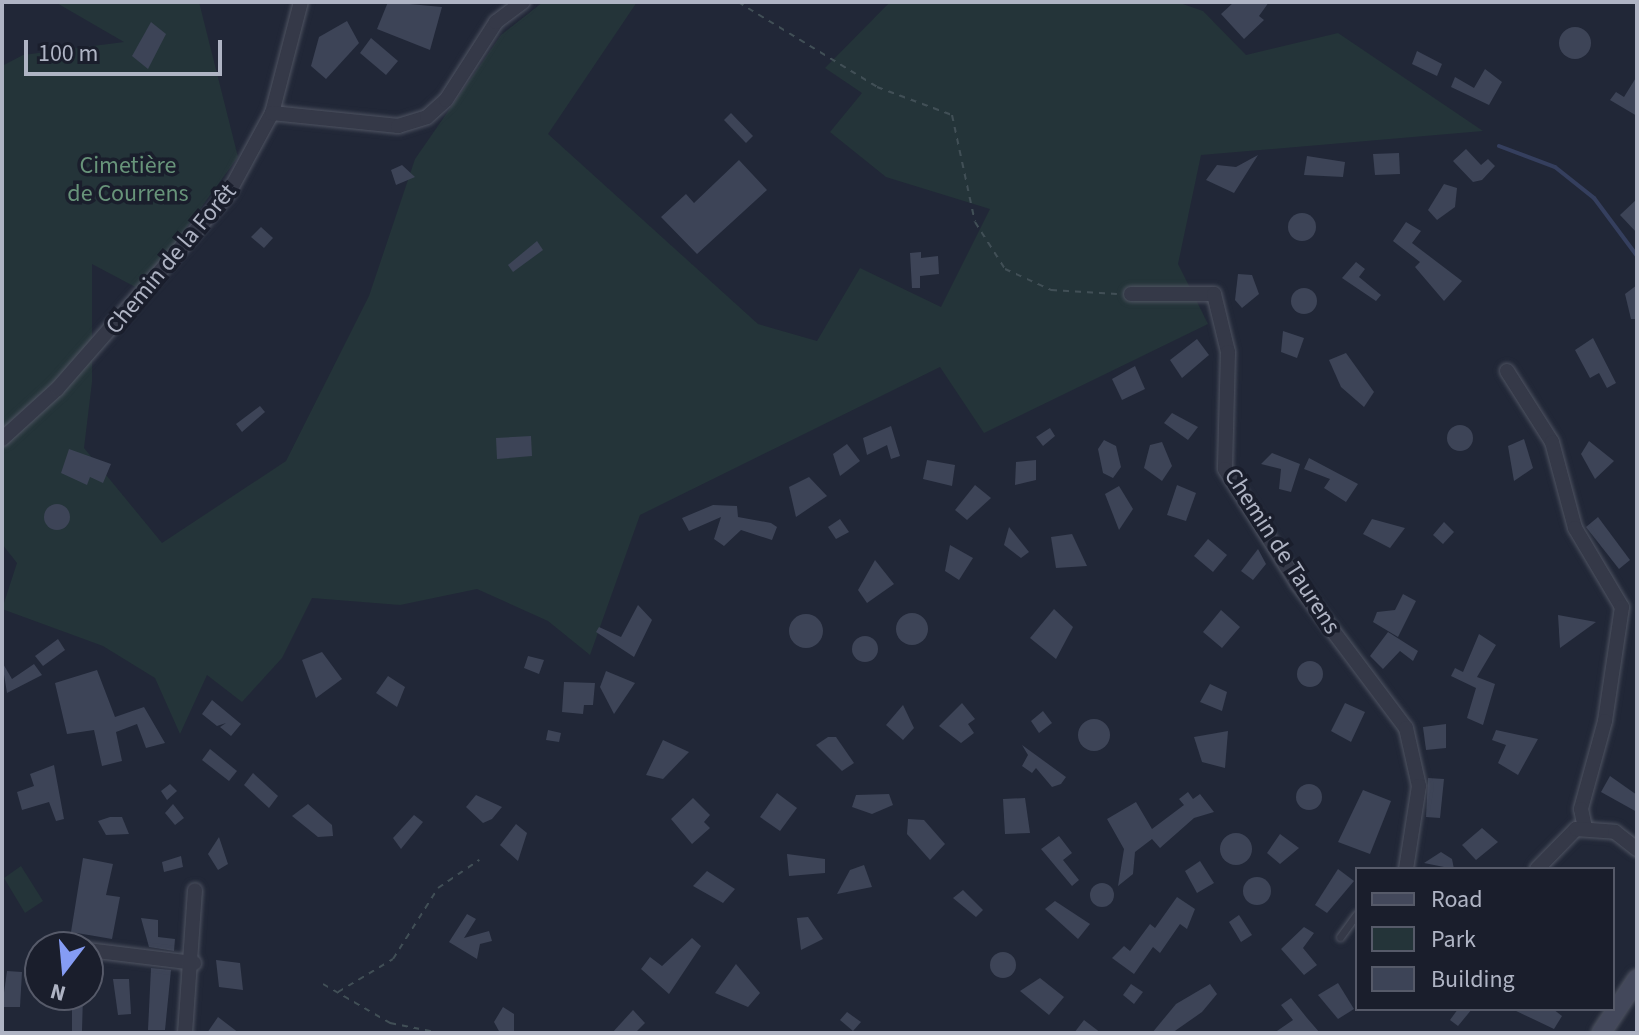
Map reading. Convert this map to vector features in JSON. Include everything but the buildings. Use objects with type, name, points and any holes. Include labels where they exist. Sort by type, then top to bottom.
[{"type":"main road","points":[[1601,1033],[1637,979]]},
{"type":"main road","points":[[1616,1033],[1637,1001]]},
{"type":"street","name":"Chemin de la Forêt","points":[[2,439],[57,389],[228,194],[272,113],[301,2]]},
{"type":"street","points":[[272,113],[398,126],[427,117],[446,100],[496,22],[523,2]]},
{"type":"street","name":"Chemin de Taurens","points":[[1131,294],[1214,294],[1228,352],[1225,469],[1297,583],[1406,728],[1419,786],[1406,867]]},
{"type":"street","points":[[1507,371],[1552,442],[1575,528],[1622,607],[1605,721],[1581,809],[1585,828]]},
{"type":"street","points":[[1539,867],[1585,828],[1615,832],[1637,849]]},
{"type":"street","points":[[185,1033],[194,963],[195,890]]},
{"type":"street","points":[[104,952],[194,963]]},
{"type":"lane","points":[[1340,937],[1355,917]]},
{"type":"path","points":[[738,2],[877,87],[952,115],[975,222],[1005,269],[1051,290],[1131,294]]},
{"type":"path","points":[[338,992],[393,959],[438,888],[479,860]]},
{"type":"path","points":[[323,984],[390,1023],[440,1033]]},
{"type":"green space","name":"Cimetière de Courrens","points":[[55,2],[199,2],[238,157],[141,290],[92,264],[92,382],[84,448],[162,543],[286,461],[369,296],[415,159],[501,35],[543,2],[637,2],[548,134],[758,324],[817,341],[860,268],[941,307],[990,209],[886,177],[830,132],[862,93],[825,68],[890,2],[1177,2],[1203,11],[1246,55],[1338,33],[1483,131],[1201,155],[1178,264],[1208,324],[984,433],[940,367],[640,515],[590,655],[548,621],[477,589],[400,605],[312,598],[282,658],[242,702],[207,675],[180,734],[155,678],[103,646],[2,609],[17,563],[2,544],[2,66],[23,55],[124,42]]},
{"type":"green space","points":[[21,866],[43,901],[25,913],[4,878]]},
{"type":"waterway","points":[[1499,146],[1555,167],[1594,198],[1637,256]]}]
